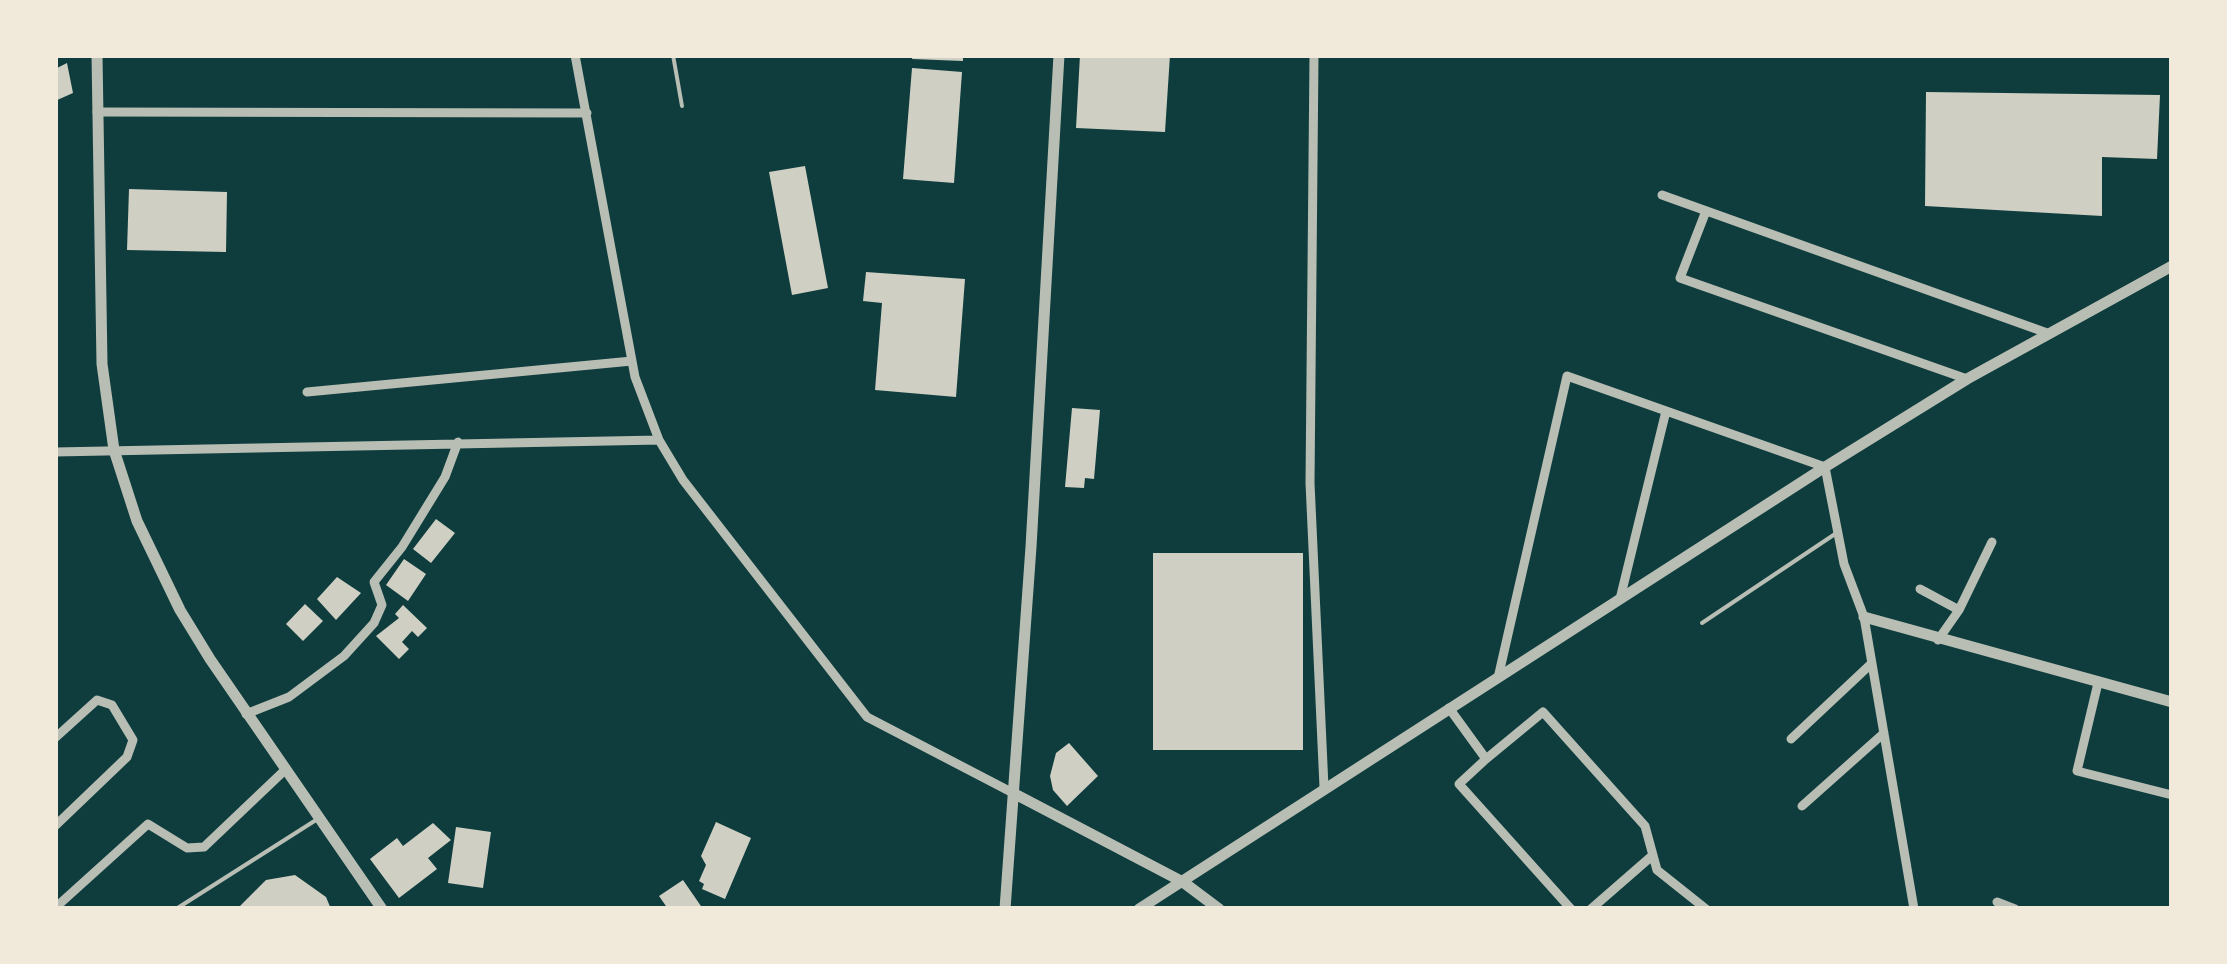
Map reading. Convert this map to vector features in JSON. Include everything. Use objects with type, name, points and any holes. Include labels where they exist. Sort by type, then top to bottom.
[{"type":"street","points":[[96,55],[102,364],[114,450],[156,563],[246,714],[382,909]]},
{"type":"street","points":[[576,55],[632,361],[658,440],[683,480],[866,716],[1183,882],[1219,909]]},
{"type":"street","points":[[1005,909],[1059,55]]},
{"type":"street","points":[[1314,55],[1310,484],[1324,786]]},
{"type":"street","points":[[97,112],[586,112]]},
{"type":"street","points":[[1662,195],[2050,334]]},
{"type":"street","points":[[1706,210],[1680,278],[1967,380]]},
{"type":"street","points":[[1139,909],[1324,786],[1824,467],[1967,380],[2172,266]]},
{"type":"street","points":[[308,392],[632,361]]},
{"type":"street","points":[[1498,678],[1568,376],[1824,467]]},
{"type":"street","points":[[1620,599],[1666,411]]},
{"type":"street","points":[[55,452],[658,440]]},
{"type":"street","points":[[246,714],[288,697],[344,656],[374,623],[382,606],[374,582],[402,548],[455,458],[458,442]]},
{"type":"street","points":[[1824,467],[1838,532],[1864,618],[1914,909]]},
{"type":"street","points":[[1938,640],[1959,610],[1992,542]]},
{"type":"street","points":[[1920,589],[1959,610]]},
{"type":"street","points":[[1864,618],[2172,702]]},
{"type":"street","points":[[1791,739],[1872,664]]},
{"type":"street","points":[[2098,683],[2077,770],[2172,795]]},
{"type":"street","points":[[55,738],[97,700],[112,705],[133,740],[127,757],[55,826]]},
{"type":"street","points":[[1449,708],[1486,759]]},
{"type":"street","points":[[1571,909],[1459,784],[1542,712],[1645,826],[1657,870],[1706,909]]},
{"type":"street","points":[[1802,806],[1884,733]]},
{"type":"street","points":[[55,908],[148,824],[186,848],[204,847],[286,769]]},
{"type":"street","points":[[1591,909],[1653,855]]},
{"type":"street","points":[[1997,902],[2015,909]]},
{"type":"lane","points":[[673,55],[682,106]]},
{"type":"lane","points":[[1702,623],[1838,532]]},
{"type":"lane","points":[[176,909],[320,817]]},
{"type":"building","points":[[913,55],[963,55],[963,61],[912,59]]},
{"type":"building","points":[[1080,55],[1170,55],[1165,132],[1076,128]]},
{"type":"building","points":[[67,63],[73,93],[55,101],[55,69]]},
{"type":"building","points":[[912,68],[962,72],[954,183],[903,179]]},
{"type":"building","points":[[1926,92],[2160,95],[2157,159],[2102,157],[2102,216],[1925,206]]},
{"type":"building","points":[[805,166],[828,288],[792,295],[769,172]]},
{"type":"building","points":[[129,189],[227,192],[226,252],[127,250]]},
{"type":"building","points":[[866,272],[965,279],[956,397],[875,390],[882,303],[863,301]]},
{"type":"building","points":[[1072,408],[1100,410],[1094,479],[1085,478],[1084,488],[1065,487]]},
{"type":"building","points":[[436,519],[455,533],[431,563],[413,549]]},
{"type":"building","points":[[1153,553],[1303,553],[1303,750],[1153,750]]},
{"type":"building","points":[[404,559],[426,574],[408,601],[386,585]]},
{"type":"building","points":[[337,577],[361,593],[336,620],[317,599]]},
{"type":"building","points":[[305,604],[323,621],[303,641],[286,624]]},
{"type":"building","points":[[403,605],[427,628],[418,637],[412,631],[402,642],[409,649],[399,659],[376,636],[399,618],[395,614]]},
{"type":"building","points":[[1069,743],[1098,776],[1067,806],[1053,790],[1050,776],[1056,753]]},
{"type":"building","points":[[716,822],[751,838],[725,899],[702,889],[704,884],[699,881],[706,865],[701,856]]},
{"type":"building","points":[[433,823],[451,840],[428,858],[437,869],[399,898],[370,859],[397,838],[403,846]]},
{"type":"building","points":[[456,827],[491,832],[483,888],[448,883]]},
{"type":"building","points":[[295,875],[326,897],[331,909],[237,909],[266,880]]},
{"type":"building","points":[[683,880],[703,909],[668,909],[659,896]]}]
